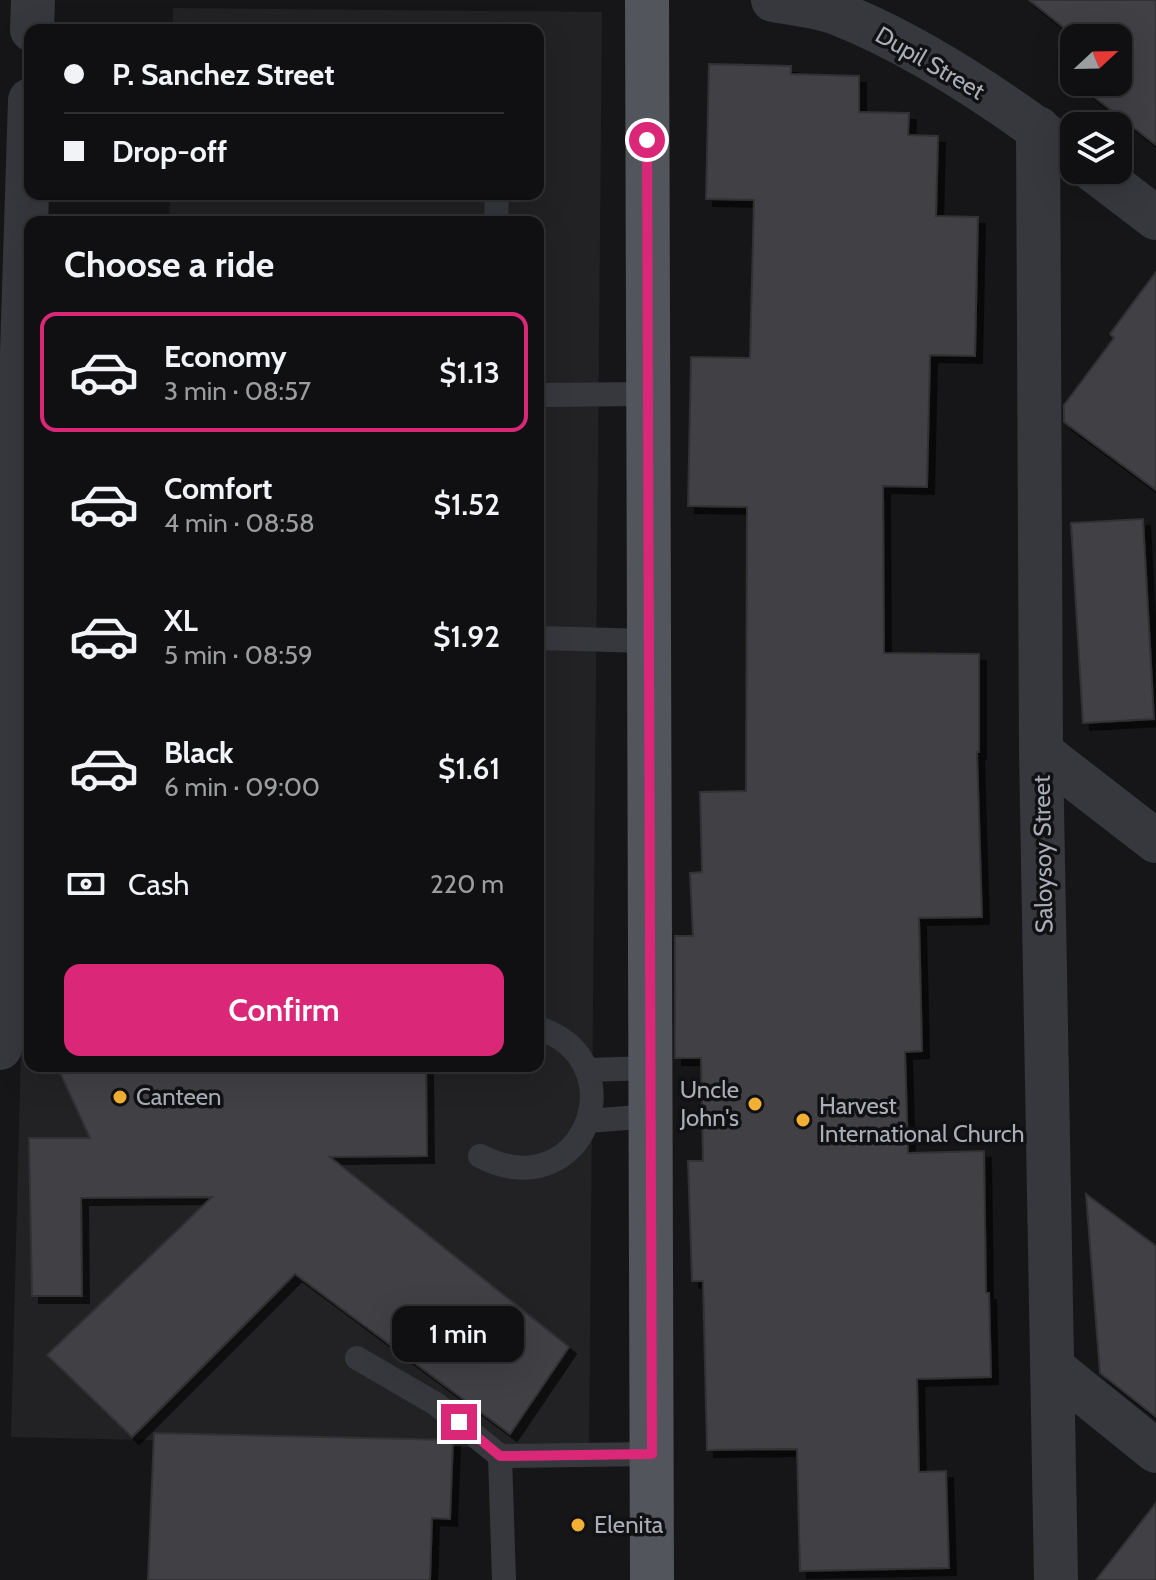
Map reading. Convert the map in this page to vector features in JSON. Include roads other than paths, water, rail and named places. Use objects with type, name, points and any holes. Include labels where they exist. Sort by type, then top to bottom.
[{"type":"main road","points":[[647,0],[652,1580]]},
{"type":"street","points":[[32,24],[33,0]]},
{"type":"street","name":"Dupil Street","points":[[773,0],[836,13],[904,44],[1060,145]]},
{"type":"street","name":"Saloysoy Street","points":[[1038,128],[1041,752],[1056,1580]]},
{"type":"street","points":[[0,1048],[12,335],[24,178]]},
{"type":"street","points":[[1111,184],[1156,218]]},
{"type":"street","points":[[1041,752],[1156,841]]},
{"type":"street","points":[[1052,1367],[1156,1451]]},
{"type":"lane","points":[[544,395],[648,394]]},
{"type":"lane","points":[[544,638],[649,641]]},
{"type":"lane","points":[[480,1156],[515,1168],[534,1168],[552,1162],[568,1151],[580,1137],[588,1121],[592,1095],[587,1070],[568,1044],[544,1030]]},
{"type":"lane","points":[[587,1070],[651,1068]]},
{"type":"lane","points":[[588,1121],[651,1116]]},
{"type":"lane","points":[[357,1358],[436,1404],[500,1456],[652,1454]]},
{"type":"lane","points":[[500,1456],[504,1580]]},
{"type":"place","name":"Canteen","points":[[120,1097]]},
{"type":"place","name":"Uncle John's","points":[[755,1104]]},
{"type":"place","name":"Harvest International Church","points":[[803,1120]]},
{"type":"place","name":"Elenita","points":[[578,1525]]}]
